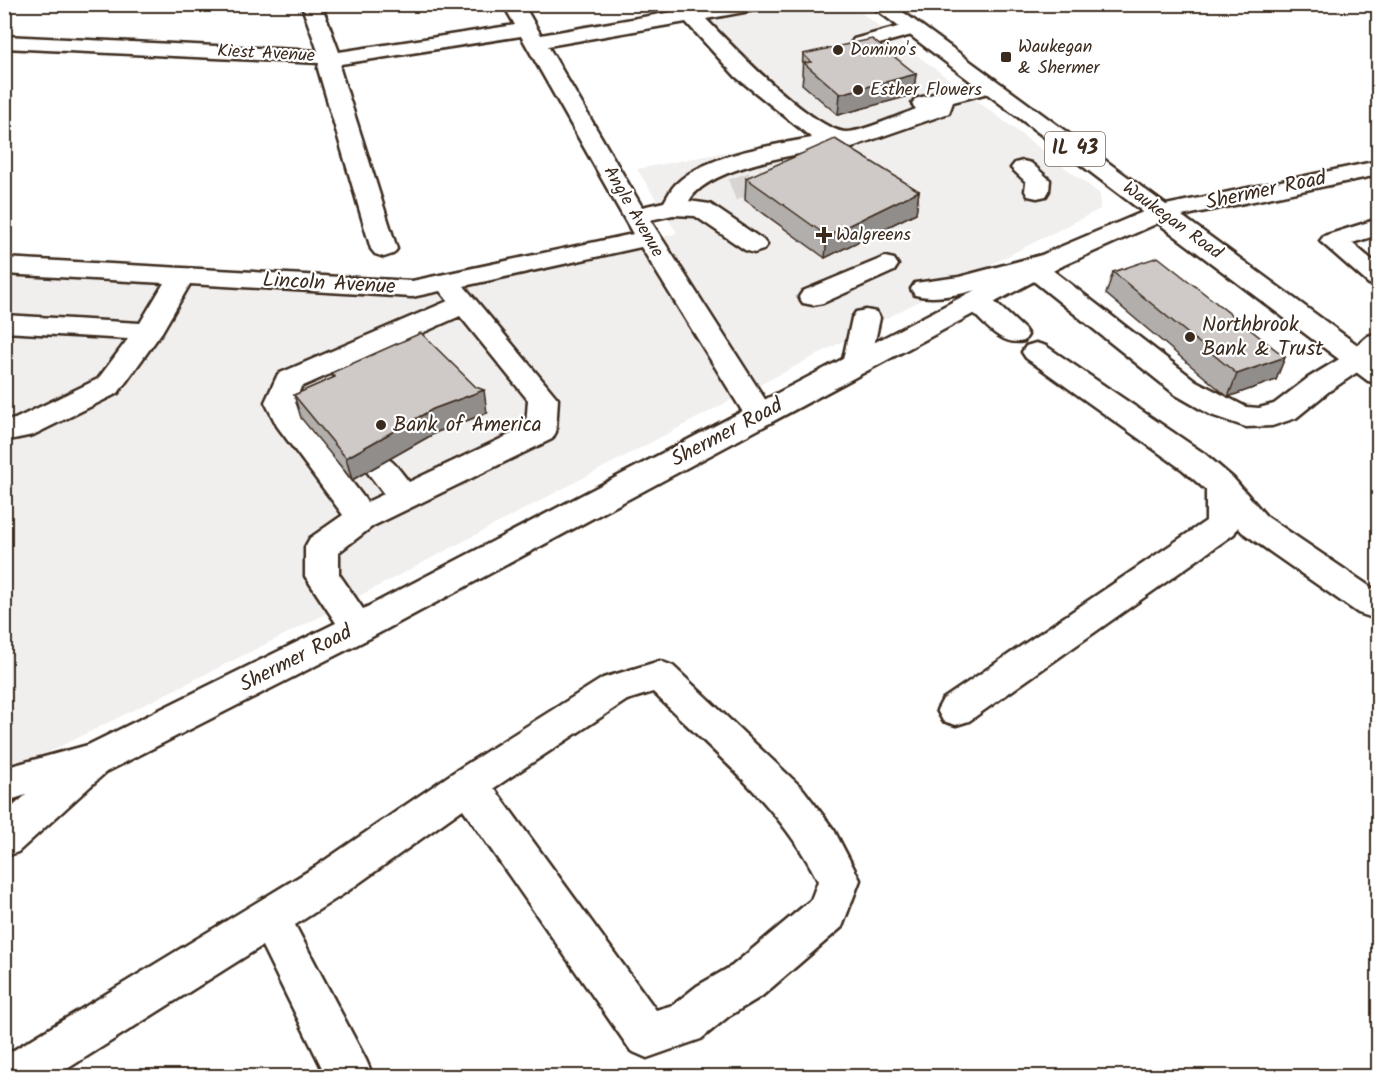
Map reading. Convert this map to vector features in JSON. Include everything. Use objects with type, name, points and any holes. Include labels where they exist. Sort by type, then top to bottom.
[{"type":"street","points":[[311,4],[331,58],[328,69],[384,249]]},
{"type":"street","name":"Angle Avenue","points":[[513,4],[654,223],[760,416]]},
{"type":"street","name":"Kiest Avenue","points":[[4,42],[331,58],[531,35],[615,20],[691,15],[755,4]]},
{"type":"street","name":"Waukegan Road","points":[[879,4],[1161,213],[1373,359]]},
{"type":"street","points":[[691,15],[744,72],[832,134]]},
{"type":"street","points":[[720,26],[771,77]]},
{"type":"street","points":[[861,43],[912,29]]},
{"type":"street","points":[[920,90],[943,99],[988,86]]},
{"type":"street","points":[[654,223],[721,180],[832,134],[941,108],[943,99]]},
{"type":"street","points":[[764,178],[832,134]]},
{"type":"street","name":"Shermer Road","points":[[4,785],[97,759],[357,628],[1045,264],[1161,213],[1378,168]]},
{"type":"street","points":[[654,223],[722,193]]},
{"type":"street","points":[[654,223],[701,209],[754,245]]},
{"type":"street","name":"Lincoln Avenue","points":[[4,266],[456,293],[654,223]]},
{"type":"street","points":[[1378,227],[1333,241],[1378,278]]},
{"type":"street","points":[[815,292],[880,261]]},
{"type":"street","points":[[924,289],[960,285],[1045,264],[1186,388],[1236,415],[1251,418],[1269,418],[1286,411],[1324,382],[1373,359]]},
{"type":"street","points":[[4,430],[22,428],[108,386],[148,332],[182,276]]},
{"type":"street","points":[[357,628],[322,576],[322,547],[362,518],[541,432],[543,399],[456,293],[288,381],[280,402],[288,418],[362,518]]},
{"type":"street","points":[[976,300],[1025,343],[1194,462],[1222,486],[1254,524],[1370,604]]},
{"type":"street","points":[[856,364],[866,318]]},
{"type":"street","points":[[4,323],[148,332]]},
{"type":"street","points":[[302,374],[321,398]]},
{"type":"street","points":[[378,465],[405,499]]},
{"type":"street","points":[[956,710],[1222,526],[1222,486]]},
{"type":"street","points":[[15,1077],[330,880],[468,784],[616,688],[660,676],[789,801],[820,843],[839,880],[827,913],[747,981],[713,1001],[685,1023],[647,1035],[468,784]]},
{"type":"street","name":"Shermer Road","points":[[4,839],[97,759]]},
{"type":"street","points":[[269,917],[350,1077]]},
{"type":"shaded area","points":[[789,5],[851,5],[1100,194],[1100,209],[923,299],[312,621],[5,774],[5,274],[396,295],[533,275],[677,233],[637,169],[810,136],[693,20]]},
{"type":"building","points":[[872,39],[916,74],[840,94],[804,63],[811,62],[803,54]]},
{"type":"building","name":"Walgreens","points":[[835,139],[919,191],[827,236],[746,178]]},
{"type":"building","points":[[1158,257],[1285,357],[1237,374],[1113,272]]},
{"type":"building","name":"Bank of America","points":[[421,333],[476,387],[484,390],[433,409],[346,458],[294,395],[335,377],[331,373]]},
{"type":"tunnel","points":[[732,190],[764,178]]},
{"type":"place","name":"Domino's","points":[[838,50]]},
{"type":"place","name":"Waukegan & Shermer","points":[[1006,57]]},
{"type":"place","name":"Esther Flowers","points":[[858,90]]},
{"type":"place","name":"Walgreens","points":[[824,235]]},
{"type":"place","name":"Northbrook Bank & Trust","points":[[1190,337]]},
{"type":"place","name":"Bank of America","points":[[381,425]]}]
